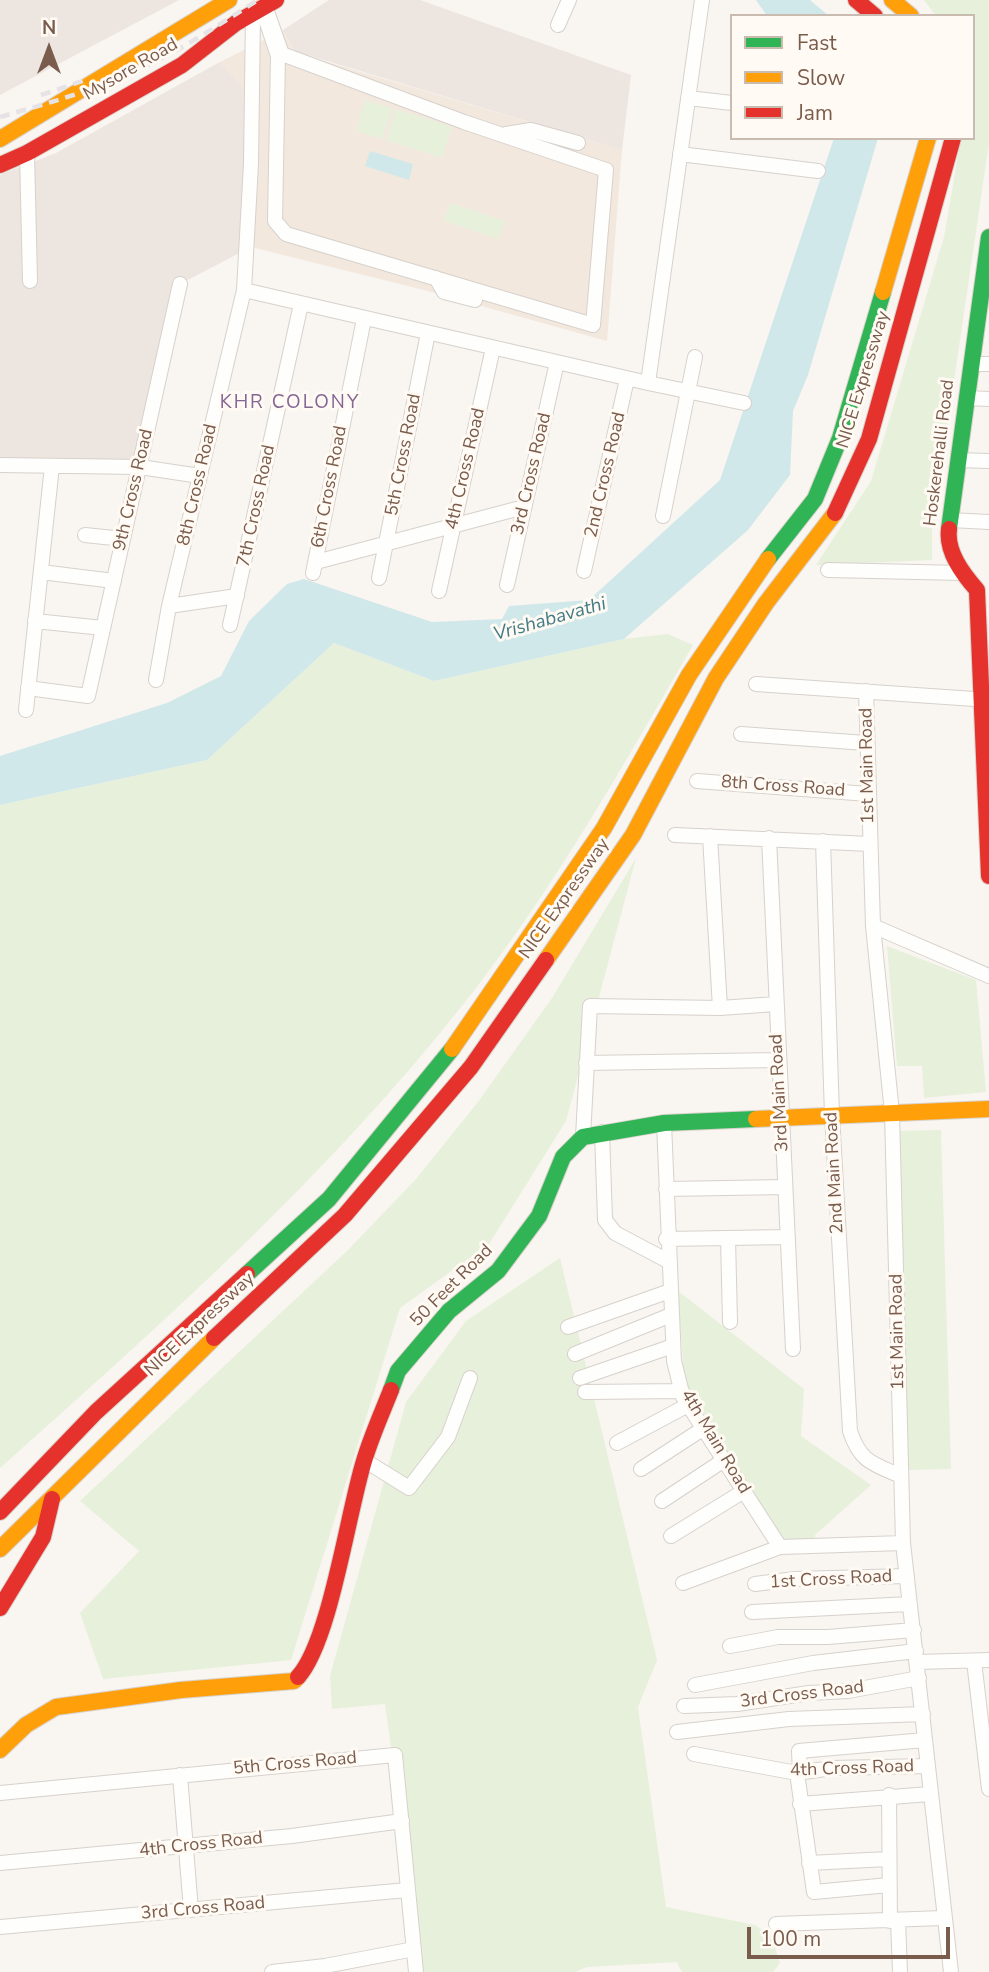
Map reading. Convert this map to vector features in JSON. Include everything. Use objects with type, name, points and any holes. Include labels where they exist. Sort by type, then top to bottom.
[{"type":"main road","name":"Mysore Road","points":[[0,139],[16,132],[83,86],[229,0]]},
{"type":"main road","points":[[856,0],[873,14]]},
{"type":"main road","points":[[892,0],[909,14]]},
{"type":"main road","name":"Mysore Road","points":[[0,165],[27,153],[182,65],[236,23],[264,7]]},
{"type":"main road","name":"NICE Expressway","points":[[0,1512],[96,1412],[329,1199],[454,1046],[604,828],[696,665],[751,580],[815,499],[844,425],[927,140]]},
{"type":"main road","name":"NICE Expressway","points":[[0,1549],[126,1422],[345,1215],[471,1067],[633,835],[716,677],[766,603],[835,513],[869,439],[948,165],[953,140]]},
{"type":"main road","name":"Hoskerehalli Road","points":[[989,237],[982,327],[971,364],[948,540],[962,573],[983,590],[989,876]]},
{"type":"main road","points":[[583,1137],[664,1123],[989,1109]]},
{"type":"main road","name":"50 Feet Road","points":[[0,1750],[26,1725],[56,1707],[181,1690],[294,1681],[307,1667],[319,1637],[364,1460],[398,1371],[449,1311],[498,1272],[539,1216],[563,1157],[583,1137]]},
{"type":"main road","points":[[0,1500],[32,1479]]},
{"type":"main road","points":[[0,1608],[43,1537],[52,1498]]},
{"type":"street","points":[[648,383],[702,0]]},
{"type":"street","points":[[558,25],[566,1]]},
{"type":"street","points":[[264,7],[282,54],[501,135],[606,170],[593,325],[304,242],[286,234],[275,221],[278,56],[264,7]]},
{"type":"street","name":"8th Cross Road","points":[[156,680],[169,606],[244,290],[264,7]]},
{"type":"street","points":[[688,98],[730,103]]},
{"type":"street","points":[[501,135],[531,130],[578,143]]},
{"type":"street","points":[[27,153],[30,281]]},
{"type":"street","points":[[680,154],[818,171]]},
{"type":"street","points":[[436,278],[444,292],[486,303]]},
{"type":"street","name":"9th Cross Road","points":[[28,688],[88,696],[180,284]]},
{"type":"street","points":[[244,290],[689,394],[744,403]]},
{"type":"street","name":"7th Cross Road","points":[[230,625],[301,304]]},
{"type":"street","name":"6th Cross Road","points":[[364,318],[315,567],[386,543]]},
{"type":"street","name":"5th Cross Road","points":[[379,578],[428,333]]},
{"type":"street","name":"4th Cross Road","points":[[439,591],[493,348]]},
{"type":"street","points":[[663,516],[695,357]]},
{"type":"street","name":"3rd Cross Road","points":[[507,585],[557,362]]},
{"type":"street","points":[[971,364],[989,365]]},
{"type":"street","name":"2nd Cross Road","points":[[584,571],[627,379]]},
{"type":"street","points":[[966,398],[989,399]]},
{"type":"street","points":[[958,460],[989,461]]},
{"type":"street","points":[[0,465],[140,467],[200,476]]},
{"type":"street","points":[[26,710],[52,466]]},
{"type":"street","points":[[386,543],[524,507]]},
{"type":"street","points":[[950,520],[989,522]]},
{"type":"street","points":[[85,535],[123,539]]},
{"type":"street","points":[[318,543],[340,547]]},
{"type":"street","points":[[828,570],[962,573]]},
{"type":"street","points":[[41,572],[114,581]]},
{"type":"street","points":[[169,606],[237,596]]},
{"type":"street","points":[[35,621],[103,628]]},
{"type":"street","points":[[756,684],[984,699]]},
{"type":"street","name":"1st Main Road","points":[[866,691],[873,926],[892,1113],[903,1543],[950,1972]]},
{"type":"street","points":[[741,734],[866,743]]},
{"type":"street","name":"8th Cross Road","points":[[697,781],[868,794]]},
{"type":"street","points":[[675,835],[870,844]]},
{"type":"street","points":[[710,836],[720,1008]]},
{"type":"street","name":"3rd Main Road","points":[[769,838],[793,1349]]},
{"type":"street","name":"2nd Main Road","points":[[823,841],[832,1115],[850,1431],[855,1448],[866,1461],[901,1476]]},
{"type":"street","points":[[873,926],[989,976]]},
{"type":"street","points":[[583,1137],[590,1006],[720,1008],[776,1004]]},
{"type":"street","points":[[586,1063],[779,1060]]},
{"type":"street","name":"4th Main Road","points":[[664,1123],[666,1239],[673,1346],[682,1391],[688,1405],[780,1547]]},
{"type":"street","points":[[602,1132],[605,1220],[615,1233],[668,1261]]},
{"type":"street","points":[[666,1189],[785,1187]]},
{"type":"street","points":[[666,1239],[788,1237]]},
{"type":"street","points":[[729,1238],[730,1321]]},
{"type":"street","points":[[568,1327],[670,1291]]},
{"type":"street","points":[[575,1354],[671,1315]]},
{"type":"street","points":[[673,1346],[582,1385],[682,1391]]},
{"type":"street","points":[[364,1460],[409,1488],[448,1437],[470,1378]]},
{"type":"street","points":[[617,1443],[688,1405]]},
{"type":"street","points":[[640,1469],[704,1428]]},
{"type":"street","points":[[662,1501],[724,1460]]},
{"type":"street","points":[[671,1536],[744,1491]]},
{"type":"street","points":[[683,1583],[780,1547],[903,1543]]},
{"type":"street","name":"1st Cross Road","points":[[755,1584],[795,1579],[907,1576]]},
{"type":"street","points":[[752,1612],[910,1604]]},
{"type":"street","points":[[730,1646],[778,1637],[800,1639],[914,1630]]},
{"type":"street","points":[[695,1685],[813,1663],[917,1656],[982,1661],[989,1790]]},
{"type":"street","name":"3rd Cross Road","points":[[684,1706],[737,1704],[809,1693],[848,1691],[919,1678]]},
{"type":"street","points":[[677,1732],[789,1719],[923,1714]]},
{"type":"street","points":[[889,1885],[814,1892],[800,1804],[799,1751],[925,1740]]},
{"type":"street","name":"4th Cross Road","points":[[694,1754],[799,1773],[832,1768],[928,1766]]},
{"type":"street","name":"5th Cross Road","points":[[0,1793],[395,1755],[416,1972]]},
{"type":"street","points":[[180,1775],[191,1910]]},
{"type":"street","points":[[800,1804],[851,1802],[889,1795],[930,1794]]},
{"type":"street","points":[[889,1795],[889,1885],[900,1972]]},
{"type":"street","name":"4th Cross Road","points":[[0,1863],[186,1847],[402,1821]]},
{"type":"street","points":[[809,1863],[888,1859]]},
{"type":"street","name":"3rd Cross Road","points":[[0,1927],[407,1890]]},
{"type":"street","points":[[776,1924],[943,1918]]},
{"type":"street","points":[[272,1972],[326,1969],[414,1949]]},
{"type":"shaded area","points":[[0,0],[179,0],[0,95]]},
{"type":"shaded area","points":[[329,0],[420,0],[631,75],[622,150],[294,51],[283,30]]},
{"type":"shaded area","points":[[283,30],[294,52],[622,150],[607,341],[424,290],[251,247],[248,94],[220,62]]},
{"type":"shaded area","points":[[220,62],[248,94],[251,247],[180,284],[139,464],[0,463],[0,175],[56,153]]},
{"type":"green space","points":[[924,0],[989,0],[989,143],[932,530],[932,560],[816,565],[871,481],[944,237],[961,140],[975,140],[975,14],[934,14]]},
{"type":"green space","points":[[365,100],[392,108],[382,139],[356,131]]},
{"type":"green space","points":[[396,109],[452,127],[442,158],[386,140]]},
{"type":"green space","points":[[450,203],[505,221],[498,239],[444,221]]},
{"type":"green space","points":[[668,634],[693,645],[557,873],[465,1002],[413,1066],[301,1187],[183,1302],[0,1468],[0,805],[207,760],[334,643],[434,681],[624,639]]},
{"type":"green space","points":[[636,858],[566,1121],[489,1244],[400,1308],[291,1660],[103,1679],[80,1613],[139,1551],[80,1501],[348,1250],[416,1179],[478,1102],[552,998]]},
{"type":"green space","points":[[887,946],[976,980],[986,1092],[924,1098],[922,1066],[897,1066]]},
{"type":"green space","points":[[941,1130],[951,1469],[907,1470],[897,1131]]},
{"type":"green space","points":[[560,1258],[657,1660],[638,1707],[666,1907],[755,1925],[771,1936],[780,1963],[773,1972],[682,1972],[677,1962],[587,1967],[575,1972],[423,1972],[385,1704],[332,1709],[330,1676],[406,1402],[466,1321]]},
{"type":"green space","points":[[678,1291],[804,1389],[801,1436],[871,1485],[815,1535],[817,1544],[782,1544],[685,1391]]},
{"type":"water","points":[[756,0],[810,0],[827,14],[766,14]]},
{"type":"water","name":"Vrishabavathi","points":[[833,140],[877,140],[808,375],[793,411],[790,475],[748,530],[624,639],[434,681],[334,643],[207,760],[0,805],[0,756],[167,703],[221,676],[249,621],[287,584],[304,579],[432,622],[502,619],[509,606],[589,600],[720,480]]},
{"type":"water","points":[[370,151],[413,164],[409,180],[365,166]]},
{"type":"railway","points":[[0,117],[125,76],[187,44],[258,0]]},
{"type":"railway","points":[[41,95],[88,79]]},
{"type":"traffic: fast","points":[[949,529],[989,237]]},
{"type":"traffic: fast","points":[[768,559],[815,499],[840,438],[883,292]]},
{"type":"traffic: fast","points":[[247,1274],[329,1199],[452,1049]]},
{"type":"traffic: fast","points":[[391,1390],[398,1371],[449,1311],[498,1271],[539,1216],[563,1157],[583,1137],[664,1123],[756,1119]]},
{"type":"traffic: slow","points":[[0,139],[229,0]]},
{"type":"traffic: slow","points":[[892,0],[909,14]]},
{"type":"traffic: slow","points":[[883,292],[927,140]]},
{"type":"traffic: slow","points":[[546,960],[633,835],[716,678],[766,603],[835,513]]},
{"type":"traffic: slow","points":[[452,1049],[604,828],[689,675],[768,559]]},
{"type":"traffic: slow","points":[[756,1119],[989,1109]]},
{"type":"traffic: slow","points":[[0,1549],[214,1338]]},
{"type":"traffic: slow","points":[[0,1750],[26,1725],[56,1707],[181,1690],[294,1681],[298,1677]]},
{"type":"traffic: jam","points":[[0,165],[27,153],[182,65],[236,23],[276,0]]},
{"type":"traffic: jam","points":[[856,0],[873,14]]},
{"type":"traffic: jam","points":[[835,513],[869,439],[952,140]]},
{"type":"traffic: jam","points":[[949,529],[953,554],[961,570],[977,590],[989,876]]},
{"type":"traffic: jam","points":[[214,1338],[345,1215],[471,1067],[546,960]]},
{"type":"traffic: jam","points":[[0,1512],[96,1412],[247,1274]]},
{"type":"traffic: jam","points":[[298,1677],[320,1636],[364,1461],[391,1390]]},
{"type":"traffic: jam","points":[[0,1608],[43,1537],[52,1499]]},
{"type":"district","name":"KHR COLONY","points":[[290,403]]}]
